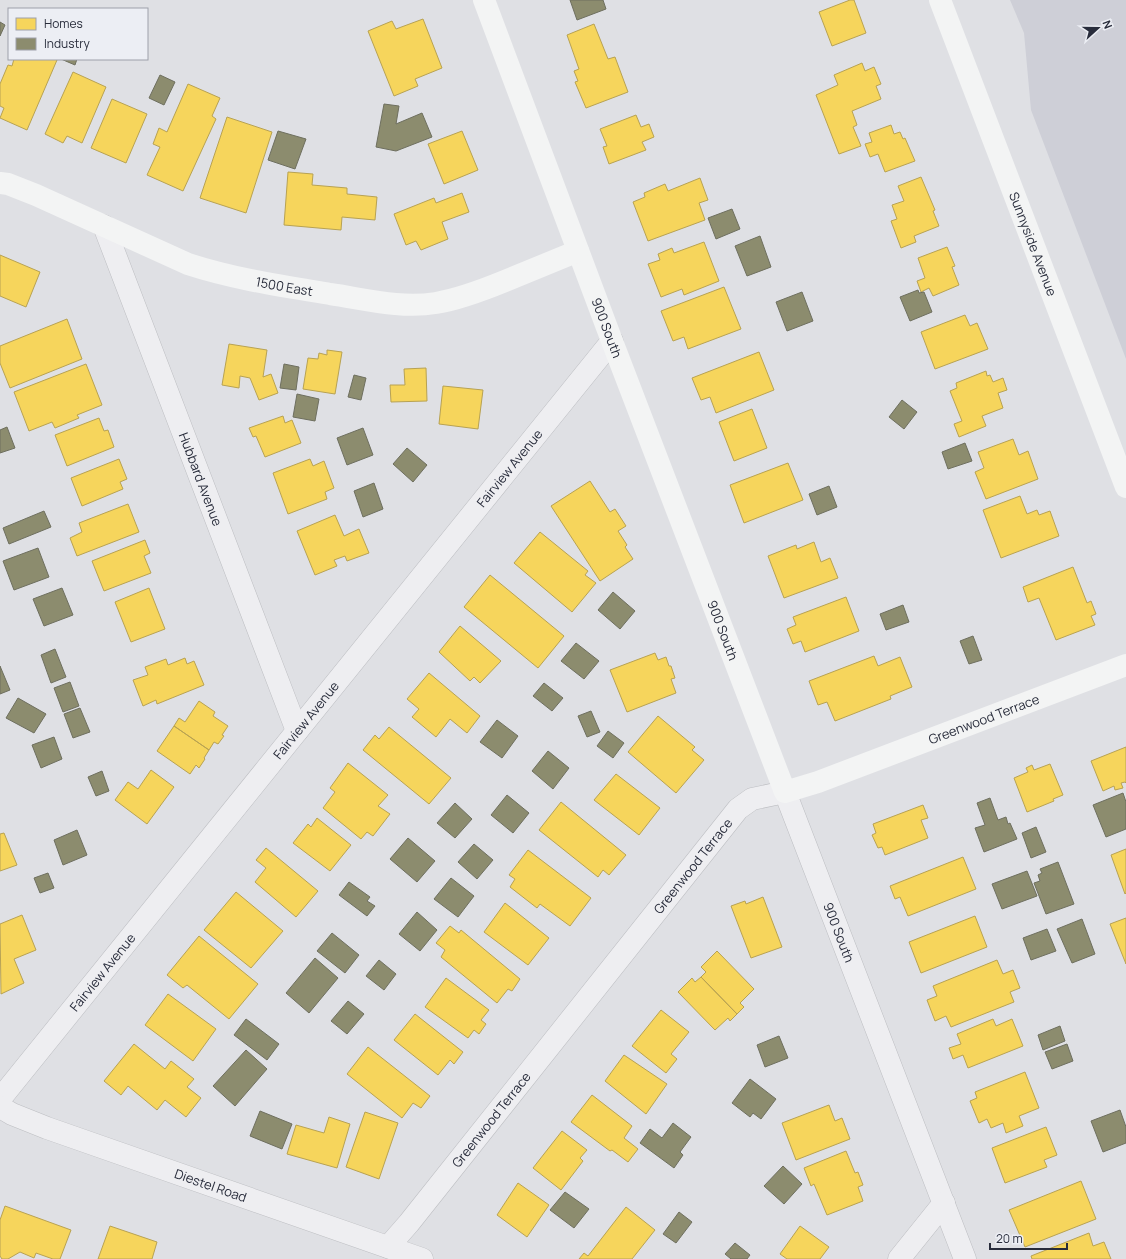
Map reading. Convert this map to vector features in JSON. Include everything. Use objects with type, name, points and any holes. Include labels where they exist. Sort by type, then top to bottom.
[{"type":"street","name":"900 South","points":[[484,0],[612,342],[965,1259]]},
{"type":"street","name":"Sunnyside Avenue","points":[[940,0],[1126,487]]},
{"type":"street","name":"1500 East","points":[[0,183],[8,184],[36,195],[188,264],[213,272],[281,286],[394,304],[414,305],[456,299],[478,292],[578,251]]},
{"type":"street","name":"Hubbard Avenue","points":[[104,226],[297,731]]},
{"type":"street","name":"Fairview Avenue","points":[[0,1099],[612,342]]},
{"type":"street","name":"Greenwood Terrace","points":[[388,1247],[409,1223],[738,809],[752,799],[785,792],[818,782],[1126,665]]},
{"type":"street","name":"Diestel Road","points":[[0,1107],[12,1114],[47,1128],[422,1259]]},
{"type":"street","points":[[899,1259],[944,1203]]},
{"type":"shaded area","points":[[1010,0],[1126,0],[1126,359],[1031,110],[1024,33]]},
{"type":"building: Homes","points":[[850,0],[854,0],[866,33],[832,46],[819,12]]},
{"type":"building: Homes","points":[[423,19],[442,68],[415,79],[418,86],[394,96],[368,31],[392,21],[396,29]]},
{"type":"building: Homes","points":[[594,24],[608,59],[615,57],[628,92],[586,108],[575,82],[578,81],[574,71],[579,69],[567,35]]},
{"type":"building: Homes","points":[[14,60],[57,60],[27,130],[0,118],[4,108],[0,106],[0,84],[8,65],[12,66]]},
{"type":"building: Homes","points":[[862,63],[865,71],[874,67],[881,84],[876,86],[881,99],[852,111],[857,125],[853,127],[861,146],[839,154],[816,95],[838,85],[834,75]]},
{"type":"building: Homes","points":[[73,72],[106,87],[82,143],[67,136],[63,143],[45,134]]},
{"type":"building: Homes","points":[[188,84],[220,98],[212,116],[216,119],[183,191],[147,175],[160,147],[153,144],[159,128],[167,132]]},
{"type":"building: Homes","points":[[112,99],[147,114],[126,163],[91,148]]},
{"type":"building: Homes","points":[[636,115],[641,127],[649,124],[654,137],[642,142],[646,150],[609,164],[603,147],[607,146],[600,129]]},
{"type":"building: Homes","points":[[227,117],[272,132],[246,213],[200,198]]},
{"type":"building: Homes","points":[[891,125],[894,134],[900,132],[903,139],[905,138],[915,161],[885,172],[878,154],[870,157],[865,144],[872,142],[869,133]]},
{"type":"building: Homes","points":[[462,131],[478,170],[444,184],[428,144]]},
{"type":"building: Homes","points":[[288,172],[313,174],[312,185],[347,188],[347,194],[377,197],[375,220],[342,217],[341,230],[284,225]]},
{"type":"building: Homes","points":[[921,177],[935,210],[933,211],[939,226],[914,236],[916,242],[901,248],[891,221],[897,219],[892,205],[904,201],[898,186]]},
{"type":"building: Homes","points":[[700,178],[708,200],[699,203],[705,220],[648,241],[633,202],[645,197],[644,193],[665,184],[668,191]]},
{"type":"building: Homes","points":[[462,193],[469,212],[442,222],[448,239],[421,250],[416,241],[406,245],[394,214],[434,198],[436,203]]},
{"type":"building: Homes","points":[[704,242],[719,281],[684,295],[682,289],[661,297],[648,264],[660,260],[658,254],[672,248],[674,253]]},
{"type":"building: Homes","points":[[947,247],[955,266],[952,267],[959,285],[933,296],[929,288],[921,292],[917,281],[925,278],[918,258]]},
{"type":"building: Homes","points":[[0,255],[40,272],[26,307],[0,296]]},
{"type":"building: Homes","points":[[724,287],[741,329],[688,349],[684,337],[673,341],[661,311]]},
{"type":"building: Homes","points":[[965,315],[970,326],[977,323],[988,349],[935,369],[921,332]]},
{"type":"building: Homes","points":[[67,319],[82,359],[10,388],[0,363],[0,346]]},
{"type":"building: Homes","points":[[229,344],[267,350],[263,377],[271,374],[278,393],[259,400],[250,378],[240,376],[239,388],[222,385]]},
{"type":"building: Homes","points":[[327,350],[342,352],[335,394],[303,389],[308,358],[318,359],[319,353],[327,355]]},
{"type":"building: Homes","points":[[759,352],[774,390],[716,413],[710,397],[701,400],[692,378]]},
{"type":"building: Homes","points":[[86,364],[102,405],[77,415],[79,418],[55,428],[52,422],[29,431],[14,392]]},
{"type":"building: Homes","points":[[426,368],[427,401],[391,402],[390,385],[405,385],[404,369]]},
{"type":"building: Homes","points":[[986,371],[987,376],[990,375],[993,382],[1003,378],[1007,390],[998,393],[1003,408],[982,416],[986,426],[959,437],[954,424],[962,421],[950,391],[957,388],[956,383]]},
{"type":"building: Homes","points":[[443,386],[483,390],[478,429],[439,424]]},
{"type":"building: Homes","points":[[752,409],[767,448],[734,461],[719,422]]},
{"type":"building: Homes","points":[[283,416],[285,423],[292,420],[301,443],[265,457],[256,436],[253,437],[249,428]]},
{"type":"building: Homes","points":[[99,418],[104,431],[108,430],[114,447],[67,466],[55,435]]},
{"type":"building: Homes","points":[[1013,439],[1019,455],[1028,451],[1038,479],[986,499],[975,472],[984,468],[978,452]]},
{"type":"building: Homes","points":[[119,459],[127,479],[120,482],[123,489],[82,506],[71,478]]},
{"type":"building: Homes","points":[[310,459],[313,466],[324,461],[334,488],[325,492],[327,499],[288,514],[273,473]]},
{"type":"building: Homes","points":[[788,463],[803,500],[744,523],[730,485]]},
{"type":"building: Homes","points":[[590,481],[610,512],[615,509],[626,526],[618,531],[627,545],[625,547],[633,559],[600,581],[551,506]]},
{"type":"building: Homes","points":[[1020,496],[1027,514],[1037,510],[1039,515],[1050,511],[1059,536],[1001,558],[983,510]]},
{"type":"building: Homes","points":[[128,504],[139,532],[77,556],[70,538],[82,532],[79,523]]},
{"type":"building: Homes","points":[[335,515],[344,536],[359,529],[369,553],[347,561],[345,556],[334,560],[337,566],[315,575],[297,531]]},
{"type":"building: Homes","points":[[540,532],[588,571],[585,575],[596,583],[572,612],[514,563]]},
{"type":"building: Homes","points":[[145,540],[150,553],[144,556],[151,573],[104,591],[92,561]]},
{"type":"building: Homes","points":[[814,542],[821,562],[830,558],[838,578],[784,598],[768,556],[796,545],[797,549]]},
{"type":"building: Homes","points":[[1073,567],[1087,603],[1091,601],[1096,614],[1091,616],[1095,625],[1056,640],[1039,598],[1028,602],[1023,587]]},
{"type":"building: Homes","points":[[490,575],[564,636],[538,668],[464,607]]},
{"type":"building: Homes","points":[[149,588],[165,629],[131,642],[115,602]]},
{"type":"building: Homes","points":[[846,597],[859,631],[805,652],[801,641],[793,644],[787,629],[796,625],[793,617]]},
{"type":"building: Homes","points":[[460,626],[501,661],[480,683],[474,677],[470,681],[439,652]]},
{"type":"building: Homes","points":[[655,653],[658,660],[666,657],[669,666],[671,666],[675,678],[671,679],[676,693],[627,712],[610,670]]},
{"type":"building: Homes","points":[[874,656],[878,666],[900,657],[912,687],[890,696],[891,699],[835,721],[827,702],[818,705],[809,681]]},
{"type":"building: Homes","points":[[185,658],[187,664],[194,661],[204,685],[157,704],[156,700],[143,706],[133,680],[148,675],[145,667],[166,659],[168,665]]},
{"type":"building: Homes","points":[[429,673],[480,716],[467,733],[450,719],[436,737],[412,717],[419,709],[407,699]]},
{"type":"building: Homes","points":[[199,701],[215,712],[213,716],[228,726],[222,735],[224,736],[218,744],[214,742],[209,750],[174,726],[179,718],[185,722]]},
{"type":"building: Homes","points":[[658,716],[695,747],[692,750],[704,760],[676,793],[628,752]]},
{"type":"building: Homes","points":[[174,726],[209,750],[199,768],[196,765],[190,774],[157,751]]},
{"type":"building: Homes","points":[[389,727],[451,778],[429,804],[363,750],[375,735],[379,739]]},
{"type":"building: Homes","points":[[1126,747],[1126,783],[1121,783],[1123,788],[1115,790],[1114,786],[1103,791],[1091,761]]},
{"type":"building: Homes","points":[[348,763],[388,795],[378,806],[390,814],[373,836],[367,832],[361,839],[323,808],[335,792],[330,788]]},
{"type":"building: Homes","points":[[1050,764],[1063,795],[1053,799],[1054,801],[1027,812],[1014,778],[1028,772],[1026,768],[1032,765],[1034,770]]},
{"type":"building: Homes","points":[[151,770],[174,787],[147,824],[115,800],[128,782],[138,789]]},
{"type":"building: Homes","points":[[616,774],[660,808],[639,835],[594,800]]},
{"type":"building: Homes","points":[[561,802],[626,855],[609,875],[603,870],[598,877],[539,830]]},
{"type":"building: Homes","points":[[923,805],[928,818],[921,820],[928,838],[885,855],[882,847],[878,848],[872,835],[876,833],[873,824]]},
{"type":"building: Homes","points":[[317,818],[351,845],[330,871],[293,843],[308,824],[311,827]]},
{"type":"building: Homes","points":[[4,833],[17,865],[0,871],[0,834]]},
{"type":"building: Homes","points":[[266,848],[318,891],[296,917],[255,882],[266,868],[256,860]]},
{"type":"building: Homes","points":[[1126,849],[1126,893],[1125,894],[1111,855]]},
{"type":"building: Homes","points":[[528,850],[591,898],[570,926],[540,904],[537,908],[510,887],[515,879],[509,875]]},
{"type":"building: Homes","points":[[963,857],[976,889],[908,916],[900,897],[895,899],[890,886]]},
{"type":"building: Homes","points":[[236,892],[283,931],[251,968],[204,930]]},
{"type":"building: Homes","points":[[763,897],[782,947],[751,958],[731,906],[745,901],[746,904]]},
{"type":"building: Homes","points":[[505,903],[549,938],[528,965],[484,932]]},
{"type":"building: Homes","points":[[22,915],[36,950],[14,959],[24,983],[1,994],[0,924]]},
{"type":"building: Homes","points":[[975,916],[987,947],[921,973],[909,942]]},
{"type":"building: Homes","points":[[1126,918],[1126,964],[1110,924]]},
{"type":"building: Homes","points":[[450,926],[459,933],[461,930],[520,979],[512,991],[508,989],[497,1003],[441,957],[445,950],[436,943]]},
{"type":"building: Homes","points":[[199,936],[258,984],[229,1019],[187,985],[183,988],[167,975]]},
{"type":"building: Homes","points":[[717,951],[754,989],[740,1003],[744,1007],[737,1014],[701,977],[706,972],[701,967]]},
{"type":"building: Homes","points":[[997,960],[1003,974],[1013,970],[1020,988],[1010,992],[1014,1002],[951,1027],[946,1016],[935,1021],[927,1000],[937,996],[933,986]]},
{"type":"building: Homes","points":[[701,977],[737,1014],[730,1021],[728,1018],[715,1030],[678,992],[692,978],[695,982]]},
{"type":"building: Homes","points":[[446,978],[489,1010],[481,1020],[486,1024],[479,1034],[474,1030],[468,1038],[425,1007]]},
{"type":"building: Homes","points":[[168,994],[216,1029],[193,1061],[145,1025]]},
{"type":"building: Homes","points":[[661,1010],[689,1032],[671,1054],[677,1059],[666,1073],[632,1046]]},
{"type":"building: Homes","points":[[415,1014],[463,1052],[454,1064],[450,1060],[438,1075],[394,1040]]},
{"type":"building: Homes","points":[[993,1019],[996,1026],[1012,1019],[1023,1046],[968,1068],[963,1055],[953,1059],[949,1048],[961,1044],[957,1034]]},
{"type":"building: Homes","points":[[134,1044],[165,1069],[171,1061],[194,1079],[187,1087],[201,1098],[186,1117],[165,1100],[157,1110],[128,1086],[121,1095],[104,1081]]},
{"type":"building: Homes","points":[[368,1047],[430,1096],[421,1108],[413,1103],[402,1118],[347,1074]]},
{"type":"building: Homes","points":[[624,1055],[667,1084],[646,1114],[605,1081]]},
{"type":"building: Homes","points":[[1025,1072],[1039,1108],[1019,1116],[1023,1126],[1006,1133],[1003,1123],[991,1128],[987,1119],[979,1123],[970,1101],[977,1098],[975,1092]]},
{"type":"building: Homes","points":[[592,1095],[632,1126],[624,1138],[638,1149],[628,1162],[612,1150],[610,1151],[571,1122]]},
{"type":"building: Homes","points":[[829,1105],[835,1121],[842,1118],[850,1139],[796,1160],[782,1123]]},
{"type":"building: Homes","points":[[365,1112],[398,1123],[379,1179],[346,1167]]},
{"type":"building: Homes","points":[[329,1117],[350,1124],[337,1168],[287,1154],[296,1125],[324,1133]]},
{"type":"building: Homes","points":[[1046,1127],[1057,1155],[1044,1160],[1047,1167],[1005,1183],[992,1148]]},
{"type":"building: Homes","points":[[562,1131],[587,1150],[580,1158],[583,1161],[561,1190],[533,1168]]},
{"type":"building: Homes","points":[[846,1151],[855,1173],[858,1172],[863,1185],[858,1187],[863,1201],[827,1215],[814,1184],[811,1186],[804,1168]]},
{"type":"building: Homes","points":[[1081,1181],[1096,1219],[1025,1247],[1009,1210]]},
{"type":"building: Homes","points":[[518,1183],[549,1205],[527,1237],[497,1215]]},
{"type":"building: Homes","points":[[5,1206],[71,1230],[60,1259],[53,1259],[36,1253],[34,1258],[20,1252],[8,1259],[2,1259],[0,1256],[0,1220]]},
{"type":"building: Homes","points":[[626,1207],[655,1230],[632,1259],[579,1259],[584,1253],[588,1256]]},
{"type":"building: Homes","points":[[110,1226],[157,1242],[152,1259],[98,1259]]},
{"type":"building: Homes","points":[[800,1226],[829,1247],[820,1259],[787,1259],[780,1254]]},
{"type":"building: Homes","points":[[1089,1233],[1093,1246],[1104,1242],[1111,1259],[1032,1259],[1031,1256]]},
{"type":"building: Industry","points":[[570,0],[603,0],[606,9],[577,20]]},
{"type":"building: Industry","points":[[0,22],[5,25],[0,36]]},
{"type":"building: Industry","points":[[63,60],[77,60],[75,65]]},
{"type":"building: Industry","points":[[160,75],[175,82],[164,105],[149,98]]},
{"type":"building: Industry","points":[[384,104],[399,106],[396,124],[422,113],[432,137],[396,151],[376,147]]},
{"type":"building: Industry","points":[[278,131],[306,139],[295,169],[268,160]]},
{"type":"building: Industry","points":[[732,209],[740,229],[716,239],[708,218]]},
{"type":"building: Industry","points":[[760,236],[771,267],[747,276],[735,246]]},
{"type":"building: Industry","points":[[918,290],[919,293],[924,292],[932,312],[910,321],[900,297]]},
{"type":"building: Industry","points":[[802,292],[813,321],[787,331],[776,302]]},
{"type":"building: Industry","points":[[284,364],[299,367],[296,390],[280,388]]},
{"type":"building: Industry","points":[[354,375],[366,378],[361,400],[348,397]]},
{"type":"building: Industry","points":[[297,394],[319,399],[315,421],[293,417]]},
{"type":"building: Industry","points":[[902,400],[917,412],[904,429],[889,417]]},
{"type":"building: Industry","points":[[7,427],[15,448],[0,453],[0,430]]},
{"type":"building: Industry","points":[[363,428],[373,455],[347,465],[337,438]]},
{"type":"building: Industry","points":[[965,443],[972,461],[948,469],[942,452]]},
{"type":"building: Industry","points":[[407,448],[427,465],[413,482],[393,464]]},
{"type":"building: Industry","points":[[374,483],[383,509],[363,517],[354,491]]},
{"type":"building: Industry","points":[[829,486],[837,507],[817,515],[809,494]]},
{"type":"building: Industry","points":[[44,511],[51,527],[9,544],[3,528]]},
{"type":"building: Industry","points":[[38,548],[49,577],[14,590],[3,561]]},
{"type":"building: Industry","points":[[62,588],[73,615],[44,626],[33,599]]},
{"type":"building: Industry","points":[[613,592],[635,611],[620,629],[598,610]]},
{"type":"building: Industry","points":[[903,605],[909,622],[886,630],[880,614]]},
{"type":"building: Industry","points":[[973,636],[982,660],[969,664],[960,641]]},
{"type":"building: Industry","points":[[576,643],[599,661],[584,679],[561,661]]},
{"type":"building: Industry","points":[[55,649],[66,677],[51,683],[41,655]]},
{"type":"building: Industry","points":[[0,666],[10,690],[0,694]]},
{"type":"building: Industry","points":[[70,682],[79,706],[63,712],[54,688]]},
{"type":"building: Industry","points":[[544,683],[563,698],[552,711],[533,696]]},
{"type":"building: Industry","points":[[18,698],[46,714],[34,733],[6,718]]},
{"type":"building: Industry","points":[[80,708],[90,732],[73,738],[64,714]]},
{"type":"building: Industry","points":[[591,711],[600,732],[587,737],[578,716]]},
{"type":"building: Industry","points":[[497,720],[518,736],[502,758],[480,742]]},
{"type":"building: Industry","points":[[608,731],[624,743],[613,758],[597,746]]},
{"type":"building: Industry","points":[[54,737],[62,759],[41,768],[32,745]]},
{"type":"building: Industry","points":[[548,751],[569,768],[553,789],[532,771]]},
{"type":"building: Industry","points":[[102,771],[109,791],[96,796],[88,777]]},
{"type":"building: Industry","points":[[1123,793],[1126,802],[1126,829],[1106,837],[1093,805]]},
{"type":"building: Industry","points":[[507,795],[529,813],[513,833],[491,815]]},
{"type":"building: Industry","points":[[990,798],[998,820],[1006,817],[1008,824],[1010,823],[1017,839],[984,852],[975,828],[985,825],[977,803]]},
{"type":"building: Industry","points":[[455,803],[472,819],[455,838],[437,823]]},
{"type":"building: Industry","points":[[1036,827],[1046,852],[1031,858],[1022,833]]},
{"type":"building: Industry","points":[[77,830],[87,855],[63,865],[54,840]]},
{"type":"building: Industry","points":[[408,838],[435,861],[417,882],[390,859]]},
{"type":"building: Industry","points":[[474,844],[493,860],[477,879],[458,862]]},
{"type":"building: Industry","points":[[1058,862],[1074,904],[1046,914],[1034,883],[1040,881],[1038,875],[1042,873],[1040,869]]},
{"type":"building: Industry","points":[[1027,871],[1037,896],[1002,909],[992,884]]},
{"type":"building: Industry","points":[[48,873],[54,888],[40,893],[34,878]]},
{"type":"building: Industry","points":[[451,878],[474,896],[458,917],[434,899]]},
{"type":"building: Industry","points":[[349,882],[370,897],[367,901],[375,906],[367,916],[339,895]]},
{"type":"building: Industry","points":[[417,912],[437,930],[420,951],[399,934]]},
{"type":"building: Industry","points":[[1082,919],[1095,954],[1072,963],[1057,929]]},
{"type":"building: Industry","points":[[1047,929],[1056,951],[1031,960],[1023,938]]},
{"type":"building: Industry","points":[[332,933],[359,955],[345,973],[317,951]]},
{"type":"building: Industry","points":[[315,958],[338,978],[309,1013],[286,993]]},
{"type":"building: Industry","points":[[379,960],[396,974],[384,990],[366,976]]},
{"type":"building: Industry","points":[[348,1001],[364,1014],[347,1034],[331,1021]]},
{"type":"building: Industry","points":[[246,1019],[279,1044],[267,1060],[234,1035]]},
{"type":"building: Industry","points":[[1060,1026],[1065,1041],[1043,1050],[1038,1035]]},
{"type":"building: Industry","points":[[779,1036],[788,1058],[765,1067],[757,1045]]},
{"type":"building: Industry","points":[[1067,1044],[1073,1061],[1052,1069],[1045,1052]]},
{"type":"building: Industry","points":[[246,1050],[267,1069],[235,1106],[213,1086]]},
{"type":"building: Industry","points":[[750,1079],[776,1099],[761,1119],[753,1113],[750,1117],[732,1103]]},
{"type":"building: Industry","points":[[1120,1110],[1126,1127],[1126,1143],[1103,1152],[1091,1121]]},
{"type":"building: Industry","points":[[260,1111],[292,1124],[282,1149],[250,1136]]},
{"type":"building: Industry","points":[[673,1123],[691,1137],[680,1152],[683,1155],[674,1168],[640,1143],[650,1129],[662,1138]]},
{"type":"building: Industry","points":[[783,1166],[802,1184],[784,1204],[764,1186]]},
{"type":"building: Industry","points":[[565,1192],[589,1209],[574,1228],[550,1210]]},
{"type":"building: Industry","points":[[679,1212],[692,1222],[676,1243],[663,1234]]},
{"type":"building: Industry","points":[[735,1243],[750,1255],[747,1259],[731,1259],[725,1254]]}]
